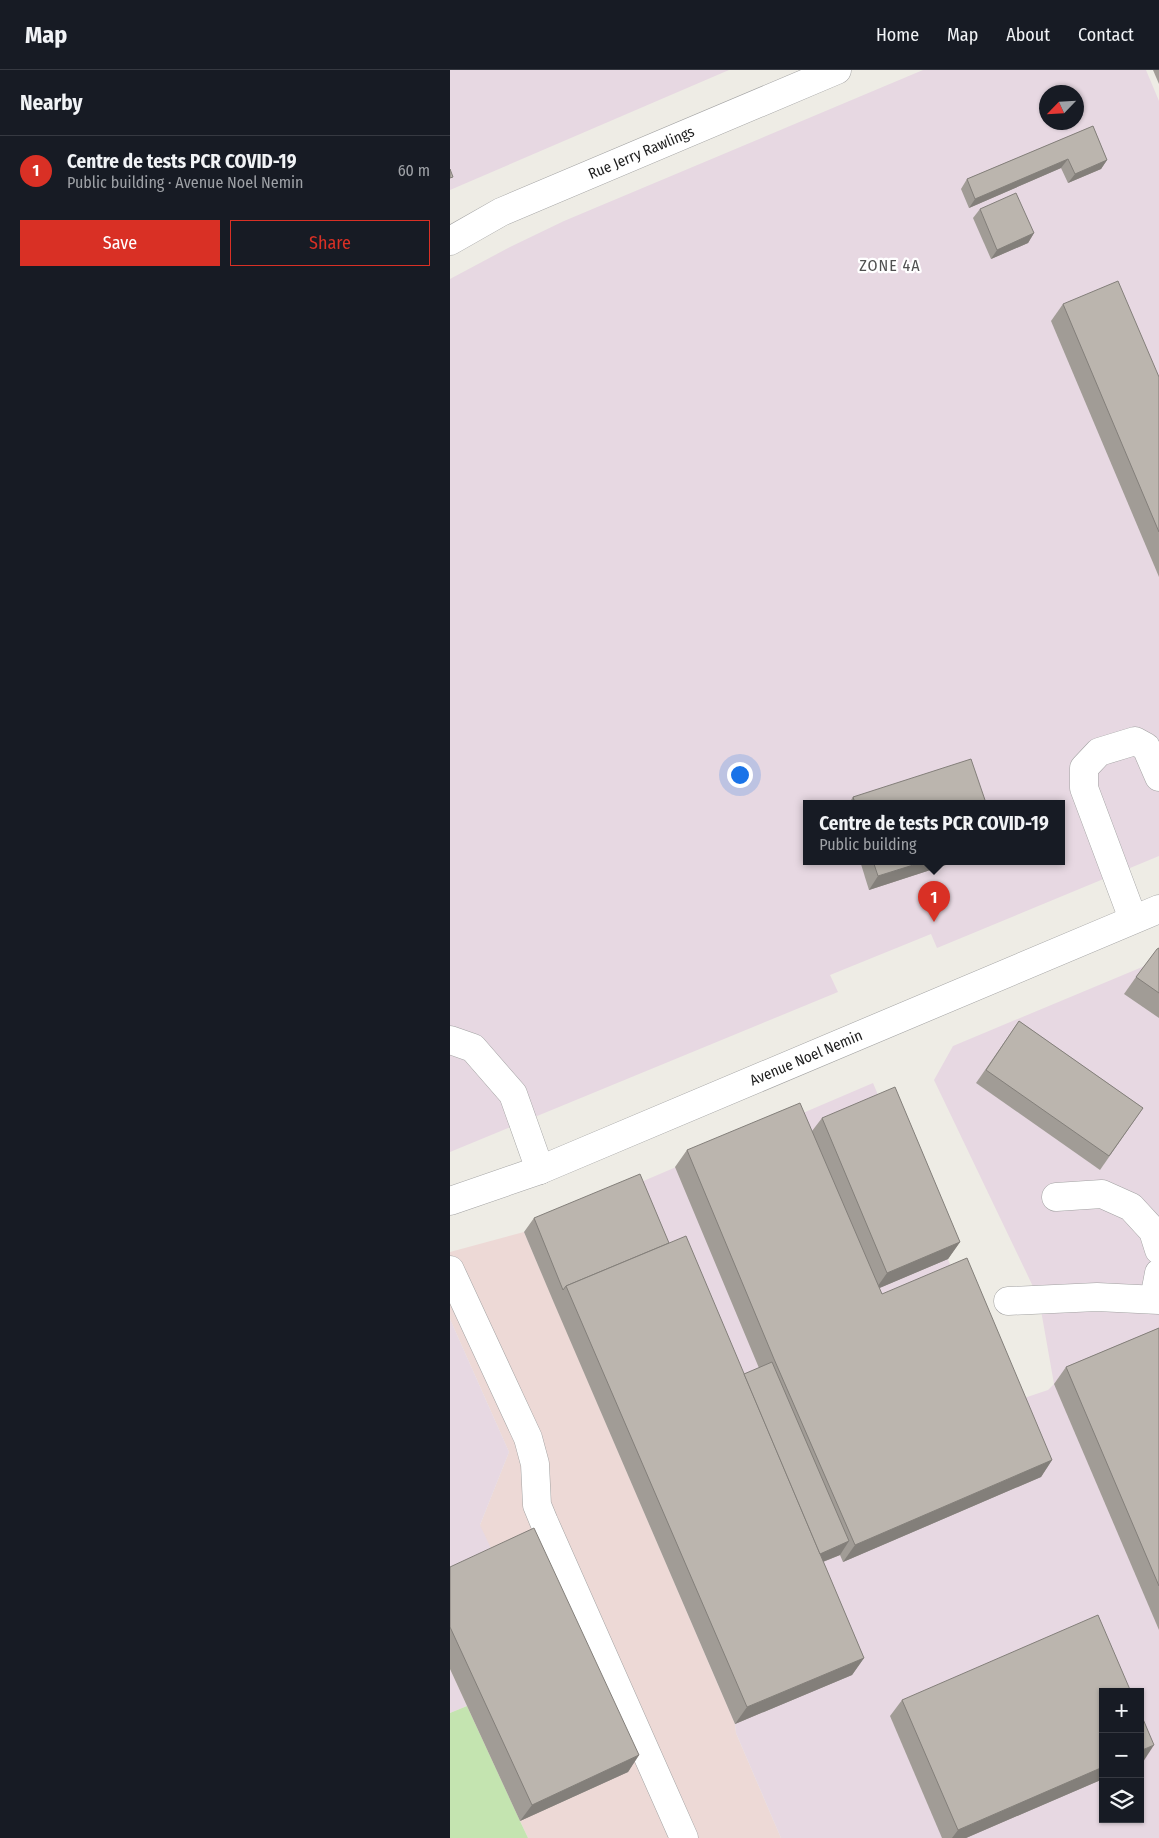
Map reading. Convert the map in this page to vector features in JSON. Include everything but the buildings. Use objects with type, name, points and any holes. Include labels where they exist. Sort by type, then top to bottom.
[{"type":"street","name":"Rue Jerry Rawlings","points":[[450,241],[501,212],[837,70]]},
{"type":"street","points":[[1134,919],[1084,788],[1084,768],[1099,752],[1135,741],[1146,747],[1159,777]]},
{"type":"street","name":"Avenue Noel Nemin","points":[[450,1201],[540,1170],[1159,909]]},
{"type":"street","points":[[450,1040],[473,1048],[513,1094],[540,1170]]},
{"type":"street","points":[[1056,1197],[1102,1194],[1131,1207],[1153,1231],[1159,1250]]},
{"type":"street","points":[[450,1270],[528,1438],[535,1464],[537,1505],[684,1838]]},
{"type":"street","points":[[1008,1301],[1097,1297],[1157,1291]]},
{"type":"shaded area","points":[[450,70],[729,70],[450,190]]},
{"type":"shaded area","points":[[923,70],[1146,70],[1159,101],[1159,856],[937,948],[931,934],[830,975],[838,992],[450,1152],[450,279],[564,221]]},
{"type":"shaded area","points":[[1159,960],[1159,1838],[781,1838],[736,1733],[735,1724],[524,1232],[873,1083],[1009,1403],[1048,1390],[1054,1384],[1039,1299],[934,1080],[953,1046]]},
{"type":"shaded area","points":[[524,1232],[735,1724],[736,1733],[781,1838],[528,1838],[450,1669],[450,1578],[480,1525],[509,1452],[450,1319],[450,1252]]},
{"type":"shaded area","points":[[450,1319],[509,1452],[480,1525],[495,1557],[450,1578]]},
{"type":"shaded area","points":[[450,1669],[467,1706],[450,1713]]},
{"type":"green space","points":[[467,1706],[528,1838],[450,1838],[450,1713]]},
{"type":"place","name":"Centre de tests PCR COVID-19","points":[[934,922]]},
{"type":"district","name":"ZONE 4A","points":[[890,265]]}]
